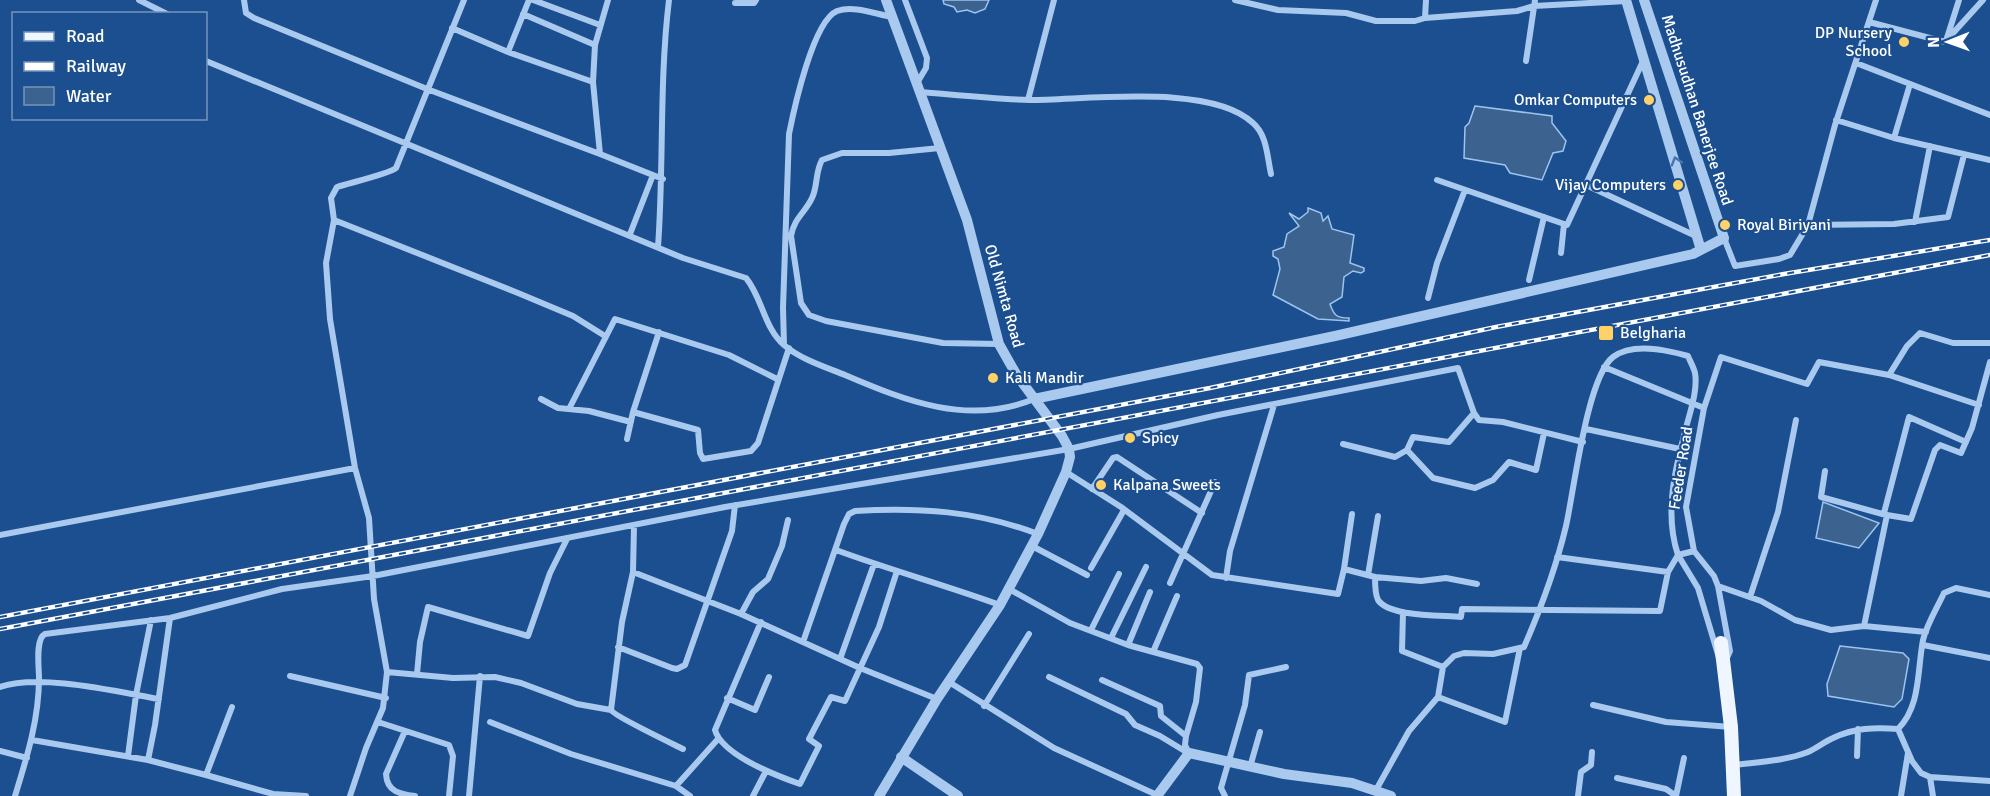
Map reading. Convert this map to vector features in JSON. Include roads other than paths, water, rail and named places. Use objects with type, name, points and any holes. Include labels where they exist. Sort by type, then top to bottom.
[{"type":"main road","points":[[1721,643],[1731,727],[1734,796]]},
{"type":"street","points":[[139,0],[163,12]]},
{"type":"street","points":[[244,0],[246,14],[254,18],[427,89],[663,179]]},
{"type":"street","points":[[351,796],[366,748],[386,698],[387,672],[374,599],[369,518],[355,468],[330,319],[326,263],[334,220],[331,198],[337,187],[392,172],[407,143],[464,0]]},
{"type":"street","points":[[508,52],[531,0],[600,25]]},
{"type":"street","points":[[600,154],[592,82],[595,45],[608,0]]},
{"type":"street","points":[[658,247],[663,179],[662,76],[669,0]]},
{"type":"street","points":[[735,3],[754,3],[756,0]]},
{"type":"street","name":"Old Nimta Road","points":[[886,0],[967,220],[999,344],[1016,374],[1069,449]]},
{"type":"street","points":[[905,0],[927,57],[926,68],[919,87],[1028,100],[1180,97],[1208,102],[1241,114],[1253,123],[1265,142],[1270,174]]},
{"type":"street","points":[[1028,100],[1054,0]]},
{"type":"street","points":[[1235,0],[1268,8],[1346,13],[1376,21],[1415,21],[1425,18],[1517,10],[1534,3],[1627,1]]},
{"type":"street","points":[[1268,8],[1270,0]]},
{"type":"street","points":[[1425,18],[1426,0]]},
{"type":"street","name":"Madhusudhan Banerjee Road","points":[[1644,0],[1722,234]]},
{"type":"street","points":[[207,61],[705,266],[746,278],[771,328],[786,346],[823,366],[919,405],[939,408],[997,409],[1034,399],[1335,336],[1701,250],[1722,234],[1734,263],[1779,259],[1790,255],[1809,225],[1836,120],[1876,0]]},
{"type":"street","points":[[1946,42],[1959,0]]},
{"type":"street","points":[[1946,42],[1983,0]]},
{"type":"street","name":"Madhusudhan Banerjee Road","points":[[1627,1],[1701,250]]},
{"type":"street","points":[[1526,61],[1534,3]]},
{"type":"street","points":[[633,412],[698,430],[700,453],[703,459],[748,452],[758,443],[786,346],[783,308],[789,134],[794,109],[814,45],[828,19],[837,12],[855,9],[892,17]]},
{"type":"street","points":[[523,14],[595,45]]},
{"type":"street","points":[[1869,22],[1946,42]]},
{"type":"street","points":[[452,28],[508,52],[592,82]]},
{"type":"street","points":[[1437,180],[1567,225],[1572,219],[1645,58]]},
{"type":"street","points":[[1856,63],[1990,115]]},
{"type":"street","points":[[1894,138],[1910,84]]},
{"type":"street","points":[[1836,120],[1894,138],[1990,160]]},
{"type":"street","points":[[1915,222],[1930,147]]},
{"type":"street","points":[[940,148],[889,153],[842,153],[822,160],[811,201],[796,218],[791,236],[801,303],[809,315],[826,321],[943,343],[999,344]]},
{"type":"street","points":[[1809,225],[1915,222],[1948,217],[1964,155]]},
{"type":"street","points":[[630,234],[653,175]]},
{"type":"street","points":[[1586,185],[1699,237]]},
{"type":"street","points":[[1428,298],[1437,263],[1465,190]]},
{"type":"street","points":[[1529,280],[1544,217]]},
{"type":"street","points":[[334,220],[573,316],[604,336]]},
{"type":"street","points":[[1561,253],[1564,225]]},
{"type":"street","points":[[569,409],[604,336],[615,320],[729,355],[777,379]]},
{"type":"street","points":[[627,439],[633,412],[659,332]]},
{"type":"street","points":[[1979,405],[1889,375],[1907,346],[1920,333],[1953,343],[1990,343]]},
{"type":"street","points":[[1376,790],[1409,730],[1438,697],[1443,668],[1454,656],[1464,653],[1493,654],[1524,647],[1557,557],[1595,391],[1604,367],[1614,356],[1657,348],[1688,356],[1695,374],[1693,404],[1680,448],[1670,508],[1672,536],[1678,555],[1698,588],[1716,655],[1724,664]]},
{"type":"street","name":"Feeder Road","points":[[1724,664],[1730,651],[1718,586],[1714,576],[1694,551],[1686,507],[1704,408],[1721,357],[1807,384],[1819,362],[1889,375]]},
{"type":"street","points":[[1825,471],[1821,497],[1911,519],[1935,450],[1941,445],[1961,453],[1979,405],[1990,362]]},
{"type":"street","points":[[1604,367],[1704,408]]},
{"type":"street","points":[[15,796],[32,740],[39,682],[41,635],[170,618],[282,589],[374,576],[735,506],[1069,449],[1458,368],[1474,413],[1479,420],[1503,422],[1583,442]]},
{"type":"street","points":[[540,399],[554,406],[595,412],[631,423]]},
{"type":"street","points":[[1226,578],[1230,551],[1274,405]]},
{"type":"street","points":[[1343,444],[1395,457],[1407,450],[1413,437],[1449,442],[1474,413]]},
{"type":"street","points":[[1864,626],[1885,514],[1909,417],[1966,442]]},
{"type":"street","points":[[1750,597],[1778,512],[1796,420]]},
{"type":"street","points":[[1586,429],[1680,448]]},
{"type":"street","points":[[1407,450],[1433,478],[1475,488],[1493,480],[1509,462],[1536,470],[1544,433]]},
{"type":"street","points":[[879,796],[937,699],[1009,589],[1038,534],[1066,472],[1069,449]]},
{"type":"street","points":[[1092,489],[1116,457],[1202,513]]},
{"type":"street","points":[[0,535],[355,468]]},
{"type":"street","points":[[1066,472],[1124,510],[1205,571],[1226,578],[1338,594],[1352,514]]},
{"type":"street","points":[[1170,583],[1215,482]]},
{"type":"street","points":[[618,647],[672,668],[681,668],[685,665],[732,531],[735,506]]},
{"type":"street","points":[[803,642],[846,518],[855,511],[905,510],[977,515],[1038,534]]},
{"type":"street","points":[[1091,568],[1124,510]]},
{"type":"street","points":[[1378,516],[1372,576],[1378,600],[1386,607],[1403,612],[1461,617],[1462,609],[1660,611],[1668,572],[1678,555],[1694,551]]},
{"type":"street","points":[[741,614],[753,592],[768,579],[782,546],[788,520]]},
{"type":"street","points":[[634,526],[633,572],[618,647],[611,710],[615,716],[644,727],[683,749]]},
{"type":"street","points":[[417,674],[420,642],[428,607],[528,636],[550,573],[567,540]]},
{"type":"street","points":[[1032,546],[1087,575]]},
{"type":"street","points":[[836,550],[1000,605]]},
{"type":"street","points":[[1557,557],[1668,572]]},
{"type":"street","points":[[840,659],[874,564]]},
{"type":"street","points":[[1111,638],[1146,567]]},
{"type":"street","points":[[1344,569],[1372,576],[1420,581],[1446,578],[1478,584]]},
{"type":"street","points":[[718,739],[766,771],[800,784],[819,746],[808,739],[831,697],[845,701],[879,627],[897,571]]},
{"type":"street","points":[[633,572],[761,622],[860,668],[937,699]]},
{"type":"street","points":[[1091,630],[1119,574]]},
{"type":"street","points":[[1718,586],[1750,597],[1795,620],[1831,630],[1864,626],[1926,632]]},
{"type":"street","points":[[1734,765],[1779,760],[1809,752],[1832,738],[1858,729],[1898,729],[1908,719],[1914,703],[1926,632],[1944,593],[1956,588],[1990,595]]},
{"type":"street","points":[[1009,589],[1045,611],[1128,645],[1196,664],[1200,668],[1196,702],[1185,745],[1189,753]]},
{"type":"street","points":[[1128,645],[1150,592]]},
{"type":"street","points":[[1154,652],[1177,596]]},
{"type":"street","points":[[1403,612],[1402,651],[1443,668]]},
{"type":"street","points":[[148,760],[170,618]]},
{"type":"street","points":[[128,756],[136,695],[151,620]]},
{"type":"street","points":[[676,786],[718,739],[717,722],[761,622]]},
{"type":"street","points":[[984,706],[1029,634]]},
{"type":"street","points":[[1923,645],[1990,658]]},
{"type":"street","points":[[1438,697],[1504,722],[1520,648]]},
{"type":"street","points":[[1225,796],[1221,788],[1245,705],[1249,675],[1286,667]]},
{"type":"street","points":[[387,672],[453,678],[480,676],[505,679],[577,704],[611,710]]},
{"type":"street","points":[[290,675],[386,698]]},
{"type":"street","points":[[469,796],[480,676]]},
{"type":"street","points":[[727,698],[757,710],[769,677]]},
{"type":"street","points":[[1049,677],[1126,714],[1135,725],[1161,736],[1189,753],[1227,763],[1353,783],[1391,796]]},
{"type":"street","points":[[1102,680],[1160,706],[1161,716],[1186,736]]},
{"type":"street","points":[[0,687],[24,681],[39,682],[159,699]]},
{"type":"street","points":[[949,682],[1054,748],[1157,796],[1189,753]]},
{"type":"street","points":[[1593,705],[1666,722],[1731,727]]},
{"type":"street","points":[[206,776],[232,707]]},
{"type":"street","points":[[378,722],[443,743],[451,749],[449,796]]},
{"type":"street","points":[[490,722],[571,754],[676,786],[690,796]]},
{"type":"street","points":[[1857,756],[1858,729]]},
{"type":"street","points":[[1898,729],[1921,773],[1930,777],[1990,781]]},
{"type":"street","points":[[405,731],[386,774],[386,782],[395,792],[415,796]]},
{"type":"street","points":[[1250,767],[1260,732]]},
{"type":"street","points":[[32,740],[148,760],[273,794],[306,796]]},
{"type":"street","points":[[0,752],[27,758]]},
{"type":"street","points":[[1578,796],[1581,772],[1591,765],[1592,752]]},
{"type":"street","points":[[1901,796],[1909,753]]},
{"type":"street","points":[[901,757],[958,796]]},
{"type":"street","points":[[1617,778],[1666,789],[1676,796],[1684,758]]},
{"type":"street","points":[[753,796],[766,771]]},
{"type":"street","points":[[1930,777],[1933,796]]},
{"type":"water","points":[[943,0],[989,0],[985,9],[975,13],[967,10],[957,12],[954,7],[944,4]]},
{"type":"water","points":[[1475,106],[1552,116],[1552,123],[1566,141],[1563,151],[1553,153],[1542,180],[1510,173],[1505,165],[1464,158],[1465,127],[1469,123]]},
{"type":"water","points":[[1308,208],[1321,213],[1323,221],[1328,216],[1332,229],[1354,235],[1350,263],[1364,268],[1364,271],[1361,273],[1353,271],[1344,277],[1342,297],[1330,304],[1336,316],[1349,318],[1349,321],[1318,319],[1273,295],[1280,269],[1278,259],[1273,256],[1273,251],[1284,247],[1287,234],[1299,226],[1289,213],[1299,219],[1308,212]]},
{"type":"water","points":[[1823,502],[1879,523],[1859,548],[1816,538]]},
{"type":"water","points":[[1840,646],[1903,653],[1909,659],[1902,699],[1894,707],[1828,696],[1827,684]]},
{"type":"railway","points":[[0,617],[1210,388],[1496,327],[1784,274],[1990,240]]},
{"type":"railway","points":[[0,629],[1990,255]]},
{"type":"place","name":"DP Nursery School","points":[[1904,42]]},
{"type":"place","name":"Omkar Computers","points":[[1649,100]]},
{"type":"place","name":"Vijay Computers","points":[[1678,185]]},
{"type":"place","name":"Royal Biriyani","points":[[1725,225]]},
{"type":"place","name":"Belgharia","points":[[1606,333]]},
{"type":"place","name":"Kali Mandir","points":[[993,378]]},
{"type":"place","name":"Spicy","points":[[1130,438]]},
{"type":"place","name":"Kalpana Sweets","points":[[1101,485]]}]
